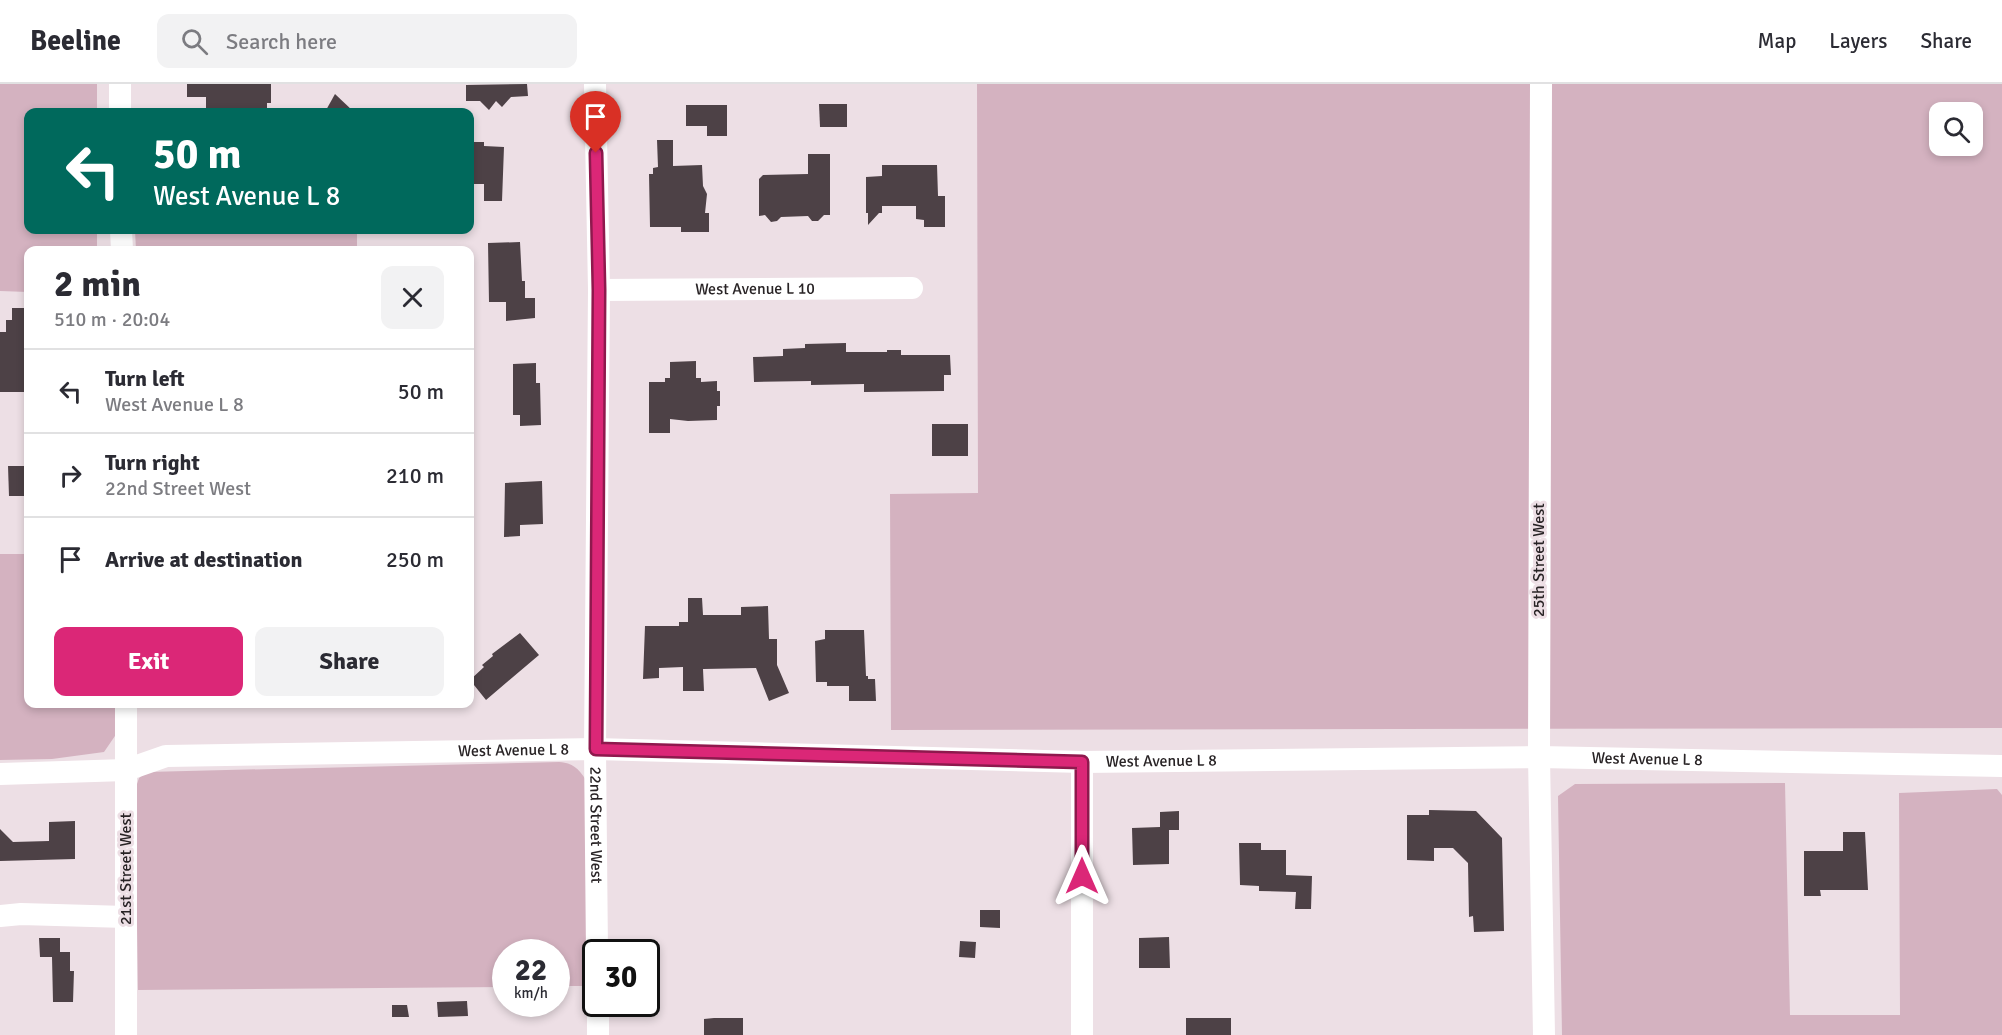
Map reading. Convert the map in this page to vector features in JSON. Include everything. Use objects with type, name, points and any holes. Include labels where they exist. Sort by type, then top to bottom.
[{"type":"street","points":[[120,84],[120,108]]},
{"type":"street","name":"22nd Street West","points":[[595,84],[599,290],[597,939]]},
{"type":"street","name":"25th Street West","points":[[1541,84],[1539,757],[1544,1035]]},
{"type":"street","name":"West Avenue L 10","points":[[599,290],[912,288]]},
{"type":"street","name":"21st Street West","points":[[126,708],[126,1035]]},
{"type":"street","name":"West Avenue L 8","points":[[0,774],[126,770],[166,756],[596,749],[1082,762],[1539,757],[2002,766]]},
{"type":"street","points":[[1082,762],[1082,1035]]},
{"type":"street","points":[[0,916],[21,914],[126,917]]},
{"type":"street","points":[[598,1017],[598,1035]]},
{"type":"shaded area","points":[[0,84],[97,84],[97,108],[24,108],[24,234],[97,234],[97,246],[24,246],[24,292],[0,291]]},
{"type":"shaded area","points":[[977,84],[2002,84],[2002,728],[891,730],[890,494],[978,493]]},
{"type":"shaded area","points":[[135,234],[357,234],[357,246],[136,246]]},
{"type":"shaded area","points":[[0,554],[24,554],[24,708],[117,708],[117,733],[104,752],[52,759],[0,760]]},
{"type":"shaded area","points":[[559,762],[575,767],[586,780],[588,939],[582,939],[582,986],[570,986],[570,939],[492,939],[492,987],[138,990],[135,790],[139,778],[147,772]]},
{"type":"shaded area","points":[[1785,783],[1790,1015],[1900,1015],[1899,793],[1997,789],[2002,795],[2002,1035],[1562,1035],[1558,796],[1575,784]]},
{"type":"building","points":[[187,84],[271,84],[271,103],[267,103],[267,108],[206,108],[206,97],[187,97]]},
{"type":"building","points":[[527,84],[528,96],[511,97],[502,107],[496,101],[489,110],[480,101],[466,101],[466,85]]},
{"type":"building","points":[[335,94],[350,108],[327,108]]},
{"type":"building","points":[[819,104],[847,104],[847,127],[820,127]]},
{"type":"building","points":[[686,105],[727,105],[727,136],[707,136],[707,126],[686,126]]},
{"type":"building","points":[[657,140],[673,140],[673,166],[702,165],[703,186],[707,194],[705,213],[709,213],[709,232],[681,232],[681,227],[650,227],[649,174],[653,174],[653,168],[658,167]]},
{"type":"building","points":[[474,142],[484,142],[484,146],[504,147],[502,201],[484,201],[484,184],[474,184]]},
{"type":"building","points":[[808,154],[830,154],[830,215],[824,215],[818,221],[812,221],[808,216],[781,217],[771,222],[765,215],[759,216],[759,179],[763,175],[808,174]]},
{"type":"building","points":[[882,165],[937,165],[938,196],[945,196],[945,227],[924,227],[924,220],[916,219],[916,206],[882,206],[882,213],[879,213],[868,225],[866,177],[882,176]]},
{"type":"building","points":[[520,242],[525,298],[535,298],[535,318],[506,321],[506,302],[489,302],[488,243]]},
{"type":"building","points":[[12,308],[24,308],[24,392],[0,392],[0,332],[6,332],[6,320],[12,320]]},
{"type":"building","points":[[846,343],[846,352],[901,350],[901,355],[950,355],[951,375],[944,375],[944,391],[864,392],[864,384],[811,385],[811,381],[754,382],[753,357],[783,356],[783,349],[805,348],[805,344]]},
{"type":"building","points":[[696,361],[696,378],[701,378],[701,382],[717,381],[720,406],[717,406],[717,420],[670,419],[670,433],[649,433],[649,382],[665,382],[665,378],[670,378],[670,362]]},
{"type":"building","points":[[536,363],[536,383],[540,383],[541,425],[520,426],[520,415],[513,415],[513,364]]},
{"type":"building","points":[[932,424],[968,424],[968,456],[932,456]]},
{"type":"building","points":[[8,466],[24,466],[24,496],[9,496]]},
{"type":"building","points":[[542,481],[543,524],[520,525],[520,536],[504,537],[505,483]]},
{"type":"building","points":[[688,598],[702,598],[703,615],[741,615],[741,607],[768,606],[769,639],[777,639],[777,665],[789,693],[769,701],[756,668],[703,669],[704,691],[683,691],[683,667],[659,668],[659,678],[643,679],[645,626],[679,626],[679,622],[688,622]]},
{"type":"building","points":[[825,630],[864,630],[866,676],[868,679],[875,679],[876,701],[849,701],[849,686],[827,686],[827,682],[816,682],[815,641],[825,639]]},
{"type":"building","points":[[520,633],[539,655],[486,700],[474,685],[474,676],[484,667],[482,665],[493,656],[492,654]]},
{"type":"building","points":[[1429,810],[1476,811],[1502,838],[1504,931],[1474,932],[1473,916],[1469,917],[1468,863],[1453,848],[1434,848],[1434,861],[1407,860],[1407,815],[1429,815]]},
{"type":"building","points":[[1179,811],[1179,830],[1169,830],[1169,864],[1133,865],[1132,828],[1160,827],[1160,812]]},
{"type":"building","points":[[75,821],[75,859],[0,861],[0,829],[13,842],[49,841],[49,822]]},
{"type":"building","points":[[1843,832],[1865,832],[1868,890],[1820,890],[1821,896],[1804,896],[1804,851],[1843,851]]},
{"type":"building","points":[[1239,843],[1261,843],[1261,850],[1286,850],[1286,875],[1312,876],[1311,909],[1295,909],[1296,892],[1259,891],[1259,886],[1240,885]]},
{"type":"building","points":[[980,910],[1000,910],[1000,928],[980,927]]},
{"type":"building","points":[[1169,937],[1170,968],[1139,968],[1139,938]]},
{"type":"building","points":[[39,938],[60,938],[60,952],[70,952],[70,971],[74,971],[73,1002],[53,1002],[52,957],[40,957]]},
{"type":"building","points":[[960,941],[976,942],[975,958],[959,957]]},
{"type":"building","points":[[467,1001],[468,1016],[438,1017],[437,1002]]},
{"type":"building","points":[[392,1005],[407,1005],[409,1017],[392,1017]]},
{"type":"building","points":[[743,1018],[743,1035],[704,1035],[704,1019]]},
{"type":"building","points":[[1186,1018],[1231,1018],[1231,1035],[1186,1035]]},
{"type":"route","points":[[596,153],[599,290],[596,749],[1082,762],[1082,876]]}]
